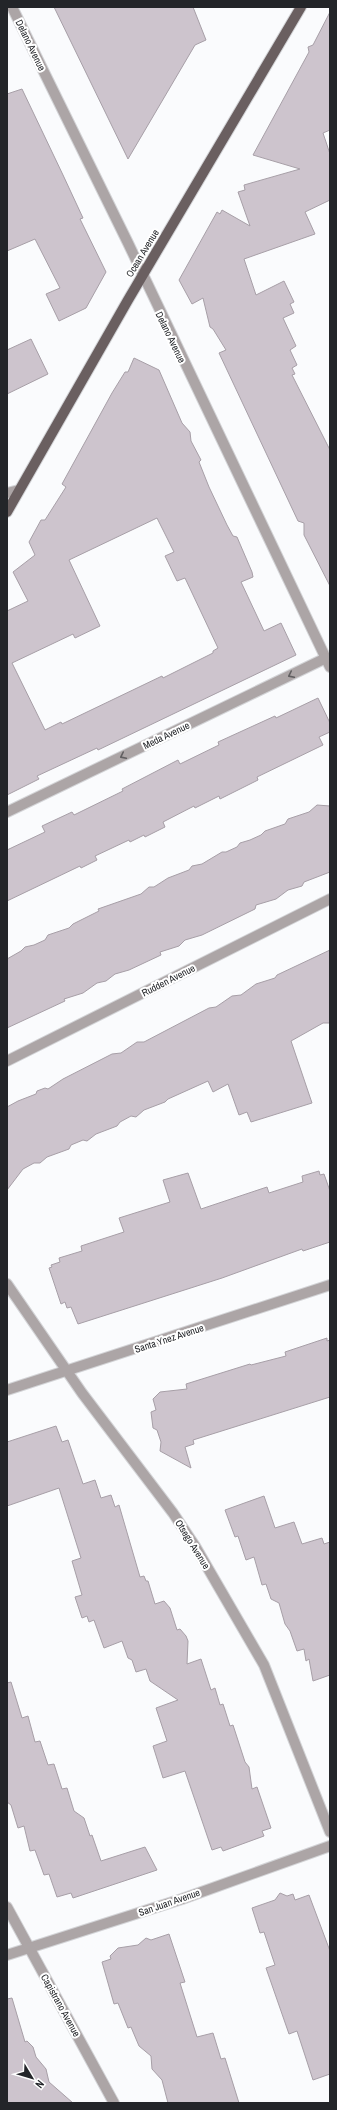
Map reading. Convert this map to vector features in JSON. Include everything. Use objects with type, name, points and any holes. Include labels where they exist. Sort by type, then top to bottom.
[{"type":"main road","name":"Ocean Avenue","points":[[7,512],[143,276],[301,7]]},
{"type":"street","name":"Delano Avenue","points":[[12,7],[143,276],[328,663]]},
{"type":"street","points":[[7,493],[19,490]]},
{"type":"street","name":"Meda Avenue","points":[[7,812],[328,663]]},
{"type":"street","name":"Rudden Avenue","points":[[7,1061],[330,899]]},
{"type":"street","name":"Otsego Avenue","points":[[7,1284],[68,1370],[82,1393],[173,1513],[195,1546],[264,1665],[330,1832]]},
{"type":"street","name":"Santa Ynez Avenue","points":[[7,1390],[330,1285]]},
{"type":"street","name":"San Juan Avenue","points":[[7,1955],[182,1899],[330,1846]]},
{"type":"street","name":"Capistrano Avenue","points":[[7,1906],[114,2103]]},
{"type":"building","points":[[54,7],[193,7],[206,40],[195,45],[128,159]]},
{"type":"building","points":[[330,12],[330,130],[323,133],[330,154],[330,200],[305,212],[315,234],[244,259],[256,295],[284,281],[294,302],[290,304],[294,313],[283,318],[296,346],[290,350],[297,365],[292,368],[295,374],[292,375],[330,450],[330,586],[304,535],[304,523],[298,521],[219,353],[226,350],[213,329],[210,327],[203,298],[192,304],[179,280],[217,212],[220,214],[222,210],[250,226],[238,192],[245,190],[244,185],[300,169],[253,155],[309,52],[308,47],[313,45]]},
{"type":"building","points":[[22,89],[83,218],[80,219],[106,272],[86,308],[59,321],[46,294],[60,288],[35,239],[7,251],[7,94]]},
{"type":"building","points":[[31,339],[48,374],[7,394],[7,350]]},
{"type":"building","points":[[134,358],[159,370],[182,423],[190,432],[191,441],[201,460],[199,462],[209,487],[233,536],[237,537],[252,572],[253,577],[241,582],[264,631],[281,623],[296,655],[98,750],[97,748],[37,776],[39,779],[7,795],[7,611],[28,601],[13,572],[35,555],[29,542],[41,520],[45,520],[66,487],[62,484],[112,393],[125,372],[128,372]],"holes":[[[157,518],[174,552],[165,556],[177,581],[185,578],[218,648],[213,651],[213,653],[163,678],[162,676],[62,724],[61,722],[45,730],[12,663],[73,634],[75,638],[100,626],[69,560]]]},
{"type":"building","points":[[318,698],[330,723],[330,732],[319,737],[323,745],[257,777],[258,780],[220,799],[219,796],[195,808],[194,806],[163,822],[165,827],[145,837],[144,835],[130,842],[129,840],[95,856],[97,860],[81,868],[80,866],[7,901],[7,850],[45,832],[42,826],[72,812],[74,815],[123,791],[122,789],[178,760],[180,764],[219,745],[218,742],[275,716],[276,718]]},
{"type":"building","points":[[317,805],[330,806],[330,872],[304,882],[302,886],[288,890],[276,899],[256,905],[255,909],[202,935],[185,940],[179,946],[160,952],[161,955],[129,970],[115,974],[106,981],[97,983],[83,993],[64,999],[65,1001],[7,1028],[7,959],[25,947],[45,940],[48,935],[69,928],[73,924],[99,911],[98,909],[141,894],[149,887],[154,887],[168,878],[189,870],[192,866],[202,864],[222,852],[226,852],[237,847],[240,843],[261,835],[265,831],[285,824],[288,819],[309,812]]},
{"type":"building","points":[[330,950],[330,1023],[323,1023],[291,1041],[312,1103],[251,1122],[247,1112],[239,1115],[228,1084],[213,1092],[208,1081],[168,1099],[165,1102],[144,1110],[136,1117],[131,1116],[120,1122],[117,1126],[96,1134],[87,1141],[83,1140],[71,1145],[69,1149],[47,1157],[40,1163],[34,1163],[23,1169],[7,1190],[7,1107],[36,1094],[37,1091],[45,1088],[48,1089],[63,1079],[112,1054],[121,1053],[137,1042],[144,1042],[209,1008],[216,1007],[232,996],[241,995],[256,984],[275,978],[277,975]]},
{"type":"building","points":[[319,1171],[320,1175],[324,1174],[330,1191],[330,1242],[303,1251],[302,1249],[222,1278],[78,1324],[71,1307],[67,1308],[65,1302],[61,1304],[49,1268],[52,1267],[51,1265],[60,1262],[59,1258],[82,1251],[81,1246],[124,1232],[119,1218],[170,1202],[163,1180],[188,1173],[201,1209],[267,1187],[269,1193],[303,1182],[302,1176]]},
{"type":"building","points":[[327,1338],[327,1341],[330,1340],[330,1397],[193,1440],[194,1444],[185,1447],[191,1468],[160,1451],[161,1442],[157,1430],[153,1428],[151,1412],[156,1410],[153,1399],[160,1392],[187,1389],[186,1384],[250,1364],[286,1356],[285,1352]]},
{"type":"building","points":[[56,1426],[62,1442],[68,1440],[83,1484],[95,1480],[101,1498],[111,1495],[115,1507],[119,1505],[140,1577],[144,1576],[146,1581],[148,1581],[155,1604],[164,1601],[170,1608],[177,1630],[180,1629],[186,1636],[188,1641],[187,1664],[201,1659],[211,1690],[215,1688],[220,1705],[223,1704],[230,1726],[233,1725],[245,1762],[249,1767],[252,1789],[257,1787],[271,1828],[262,1831],[264,1836],[223,1851],[221,1847],[212,1850],[185,1771],[163,1778],[153,1746],[167,1741],[156,1708],[178,1700],[150,1681],[146,1669],[136,1672],[132,1660],[128,1658],[122,1641],[104,1648],[94,1620],[89,1622],[87,1616],[82,1618],[75,1597],[82,1595],[72,1561],[81,1558],[59,1488],[7,1506],[7,1442]]},
{"type":"building","points":[[264,1496],[275,1528],[294,1522],[302,1544],[322,1538],[324,1544],[330,1542],[330,1675],[313,1681],[309,1659],[306,1661],[304,1649],[297,1651],[290,1631],[285,1624],[279,1603],[271,1599],[266,1584],[262,1585],[254,1557],[246,1560],[238,1536],[235,1537],[225,1510]]},
{"type":"building","points":[[11,1682],[22,1718],[28,1716],[35,1742],[40,1741],[48,1765],[54,1764],[62,1789],[67,1788],[74,1811],[84,1818],[101,1861],[145,1847],[157,1870],[73,1898],[71,1893],[57,1897],[49,1874],[44,1875],[35,1850],[30,1851],[24,1826],[18,1828],[11,1805],[7,1802],[7,1683]]},
{"type":"building","points":[[280,1893],[287,1896],[293,1894],[295,1900],[309,1895],[330,1951],[330,2074],[313,2080],[297,2031],[289,2034],[266,1968],[275,1965],[264,1932],[260,1933],[252,1908],[275,1900]]},
{"type":"building","points":[[169,1934],[185,1982],[180,1983],[197,2037],[213,2033],[221,2059],[225,2058],[239,2103],[168,2103],[162,2080],[152,2069],[151,2056],[139,2046],[131,2027],[128,2028],[118,2003],[114,2004],[102,1962],[111,1959],[110,1956],[118,1948],[138,1945],[146,1938],[151,1940]]},
{"type":"building","points":[[12,1998],[25,2042],[27,2041],[33,2047],[36,2057],[46,2069],[49,2082],[73,2103],[7,2103],[7,1999]]}]
